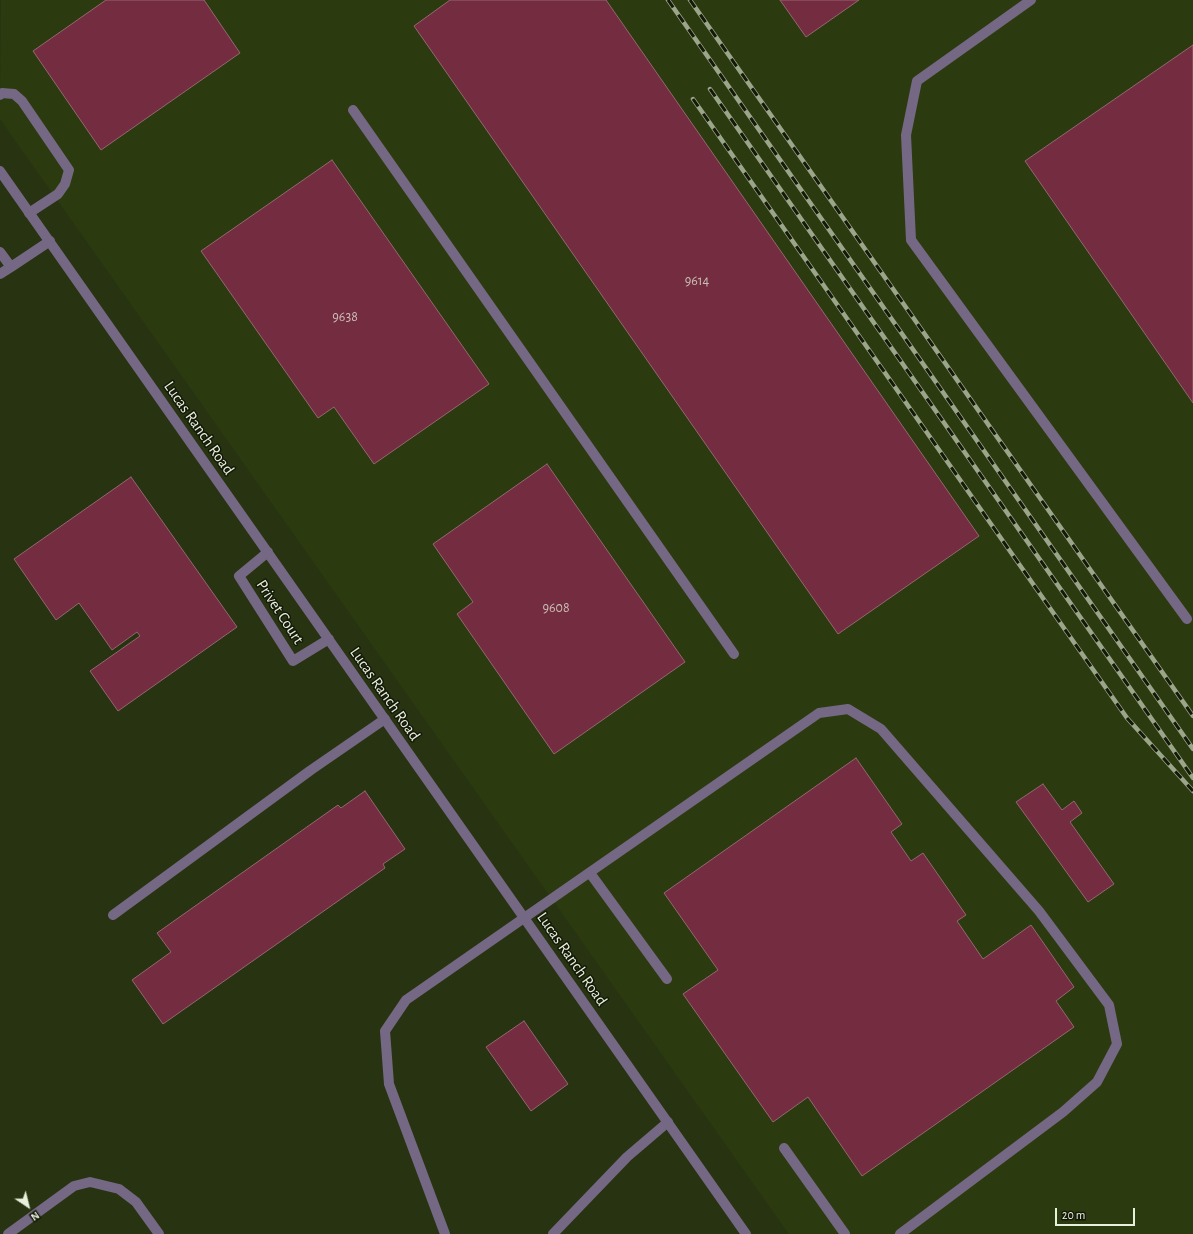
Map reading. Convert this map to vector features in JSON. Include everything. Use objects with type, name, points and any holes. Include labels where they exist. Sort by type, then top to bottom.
[{"type":"street","points":[[1031,0],[917,81],[906,135],[911,240],[1187,619]]},
{"type":"street","points":[[0,95],[2,93],[14,94],[22,101],[69,170],[65,184],[58,194],[29,213]]},
{"type":"street","points":[[353,110],[734,654]]},
{"type":"street","name":"Lucas Ranch Road","points":[[0,171],[746,1234]]},
{"type":"street","points":[[0,274],[50,241]]},
{"type":"street","points":[[0,252],[10,267]]},
{"type":"street","name":"Privet Court","points":[[268,552],[239,576],[293,661],[329,639]]},
{"type":"street","points":[[446,1234],[389,1084],[385,1031],[406,1000],[819,713],[848,708],[881,729],[1039,911],[1109,1005],[1118,1044],[1097,1082],[1063,1112],[902,1233]]},
{"type":"street","points":[[114,915],[311,770],[385,719]]},
{"type":"street","points":[[590,873],[667,979]]},
{"type":"street","points":[[553,1234],[627,1157],[668,1122]]},
{"type":"street","points":[[784,1148],[845,1234]]},
{"type":"street","points":[[8,1234],[74,1186],[90,1182],[119,1189],[136,1202],[159,1234]]},
{"type":"shaded area","points":[[1,0],[1193,0],[1193,1234],[789,1234],[0,119]]},
{"type":"building","points":[[106,0],[204,0],[240,53],[101,150],[33,51]]},
{"type":"building","points":[[450,0],[606,0],[979,536],[838,634],[414,26]]},
{"type":"building","points":[[780,0],[859,0],[806,37]]},
{"type":"building","points":[[1193,45],[1193,403],[1025,161]]},
{"type":"building","points":[[332,160],[489,384],[374,464],[334,407],[318,418],[201,251]]},
{"type":"building","points":[[547,464],[685,662],[554,754],[457,614],[473,602],[433,544]]},
{"type":"building","points":[[131,477],[237,627],[118,711],[90,671],[140,636],[137,632],[112,650],[79,603],[56,620],[14,559]]},
{"type":"building","points":[[856,758],[902,824],[891,832],[911,861],[923,853],[966,915],[957,921],[983,959],[1031,925],[1074,987],[1056,1001],[1074,1027],[862,1176],[808,1097],[773,1122],[683,994],[718,970],[664,893]]},
{"type":"building","points":[[1043,784],[1062,810],[1074,801],[1082,813],[1070,822],[1114,884],[1088,902],[1016,802]]},
{"type":"building","points":[[365,791],[405,849],[383,864],[385,868],[163,1024],[132,980],[171,952],[157,933],[338,805],[341,808]]},
{"type":"building","points":[[524,1021],[568,1084],[531,1111],[486,1047]]},
{"type":"railway","points":[[668,0],[1193,749]]},
{"type":"railway","points":[[690,0],[1193,716]]},
{"type":"railway","points":[[710,89],[1193,778]]},
{"type":"railway","points":[[693,99],[1127,718],[1193,791]]}]
